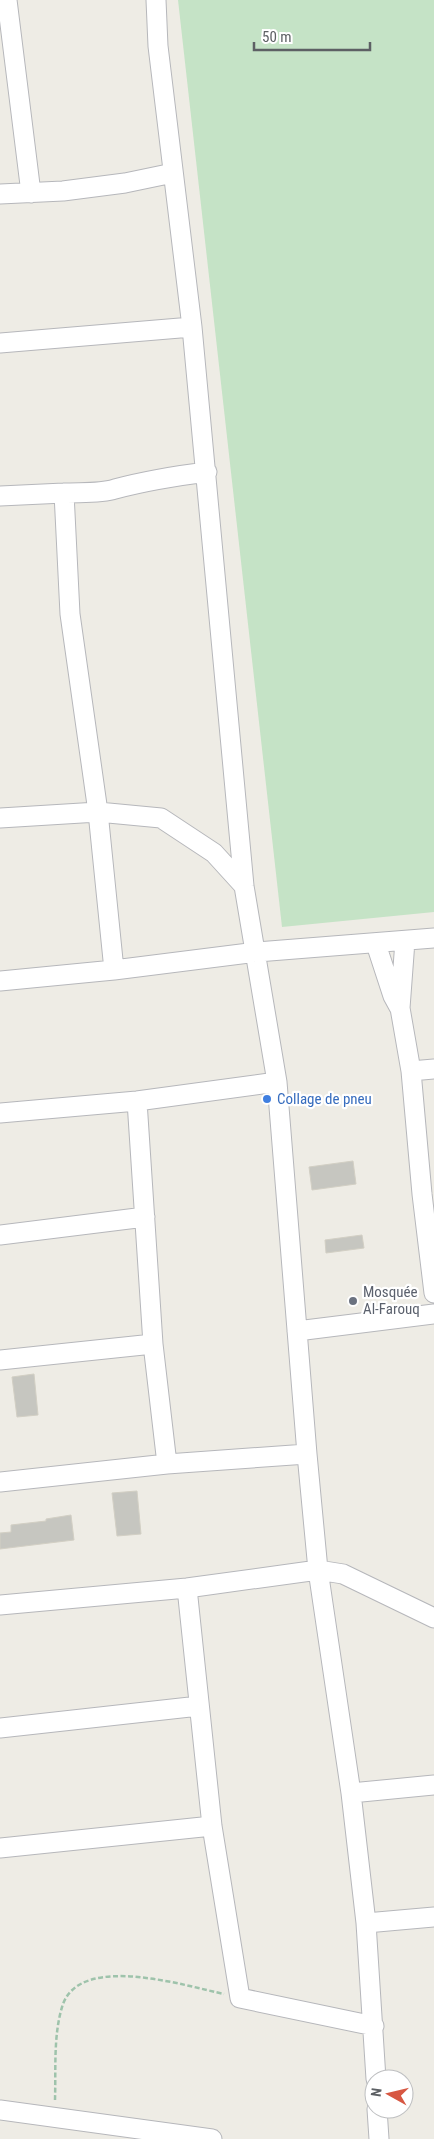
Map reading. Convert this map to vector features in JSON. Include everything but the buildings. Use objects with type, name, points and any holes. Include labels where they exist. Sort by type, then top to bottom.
[{"type":"street","points":[[7,0],[31,193]]},
{"type":"street","points":[[156,0],[158,46],[192,327],[244,886],[257,952],[277,1082],[306,1454],[318,1570],[351,1793],[366,1924],[376,2069]]},
{"type":"street","points":[[0,194],[63,192],[173,173]]},
{"type":"street","points":[[0,343],[192,327]]},
{"type":"street","points":[[0,496],[114,490],[143,481],[206,472]]},
{"type":"street","points":[[64,493],[70,614],[98,812],[114,970]]},
{"type":"street","points":[[0,818],[98,812],[161,818],[214,853],[244,886]]},
{"type":"street","points":[[0,981],[114,970],[257,952],[434,938]]},
{"type":"street","points":[[406,941],[400,1008],[428,1194],[434,1293]]},
{"type":"street","points":[[376,944],[393,996],[400,1008]]},
{"type":"street","points":[[411,1071],[434,1068]]},
{"type":"street","points":[[0,1113],[137,1101],[277,1082]]},
{"type":"street","points":[[137,1101],[153,1344],[167,1464]]},
{"type":"street","points":[[0,1235],[145,1217]]},
{"type":"street","points":[[297,1331],[434,1314]]},
{"type":"street","points":[[0,1360],[153,1344]]},
{"type":"street","points":[[0,1482],[167,1464],[306,1454]]},
{"type":"street","points":[[0,1605],[188,1588],[318,1570],[343,1574],[434,1618]]},
{"type":"street","points":[[188,1588],[212,1826],[240,1998],[374,2026]]},
{"type":"street","points":[[0,1728],[199,1706]]},
{"type":"street","points":[[351,1793],[434,1785]]},
{"type":"street","points":[[0,1848],[212,1826]]},
{"type":"street","points":[[366,1924],[434,1917]]},
{"type":"street","points":[[0,2110],[212,2139]]},
{"type":"street","points":[[378,2119],[379,2139]]},
{"type":"path","points":[[54,2117],[58,2025],[64,2002],[78,1985],[100,1978],[126,1976],[170,1982],[240,1998]]},
{"type":"green space","points":[[178,0],[434,0],[434,912],[282,927]]},
{"type":"place","name":"Collage de pneu","points":[[267,1099]]},
{"type":"place","name":"Mosquée Al-Farouq","points":[[353,1301]]}]
